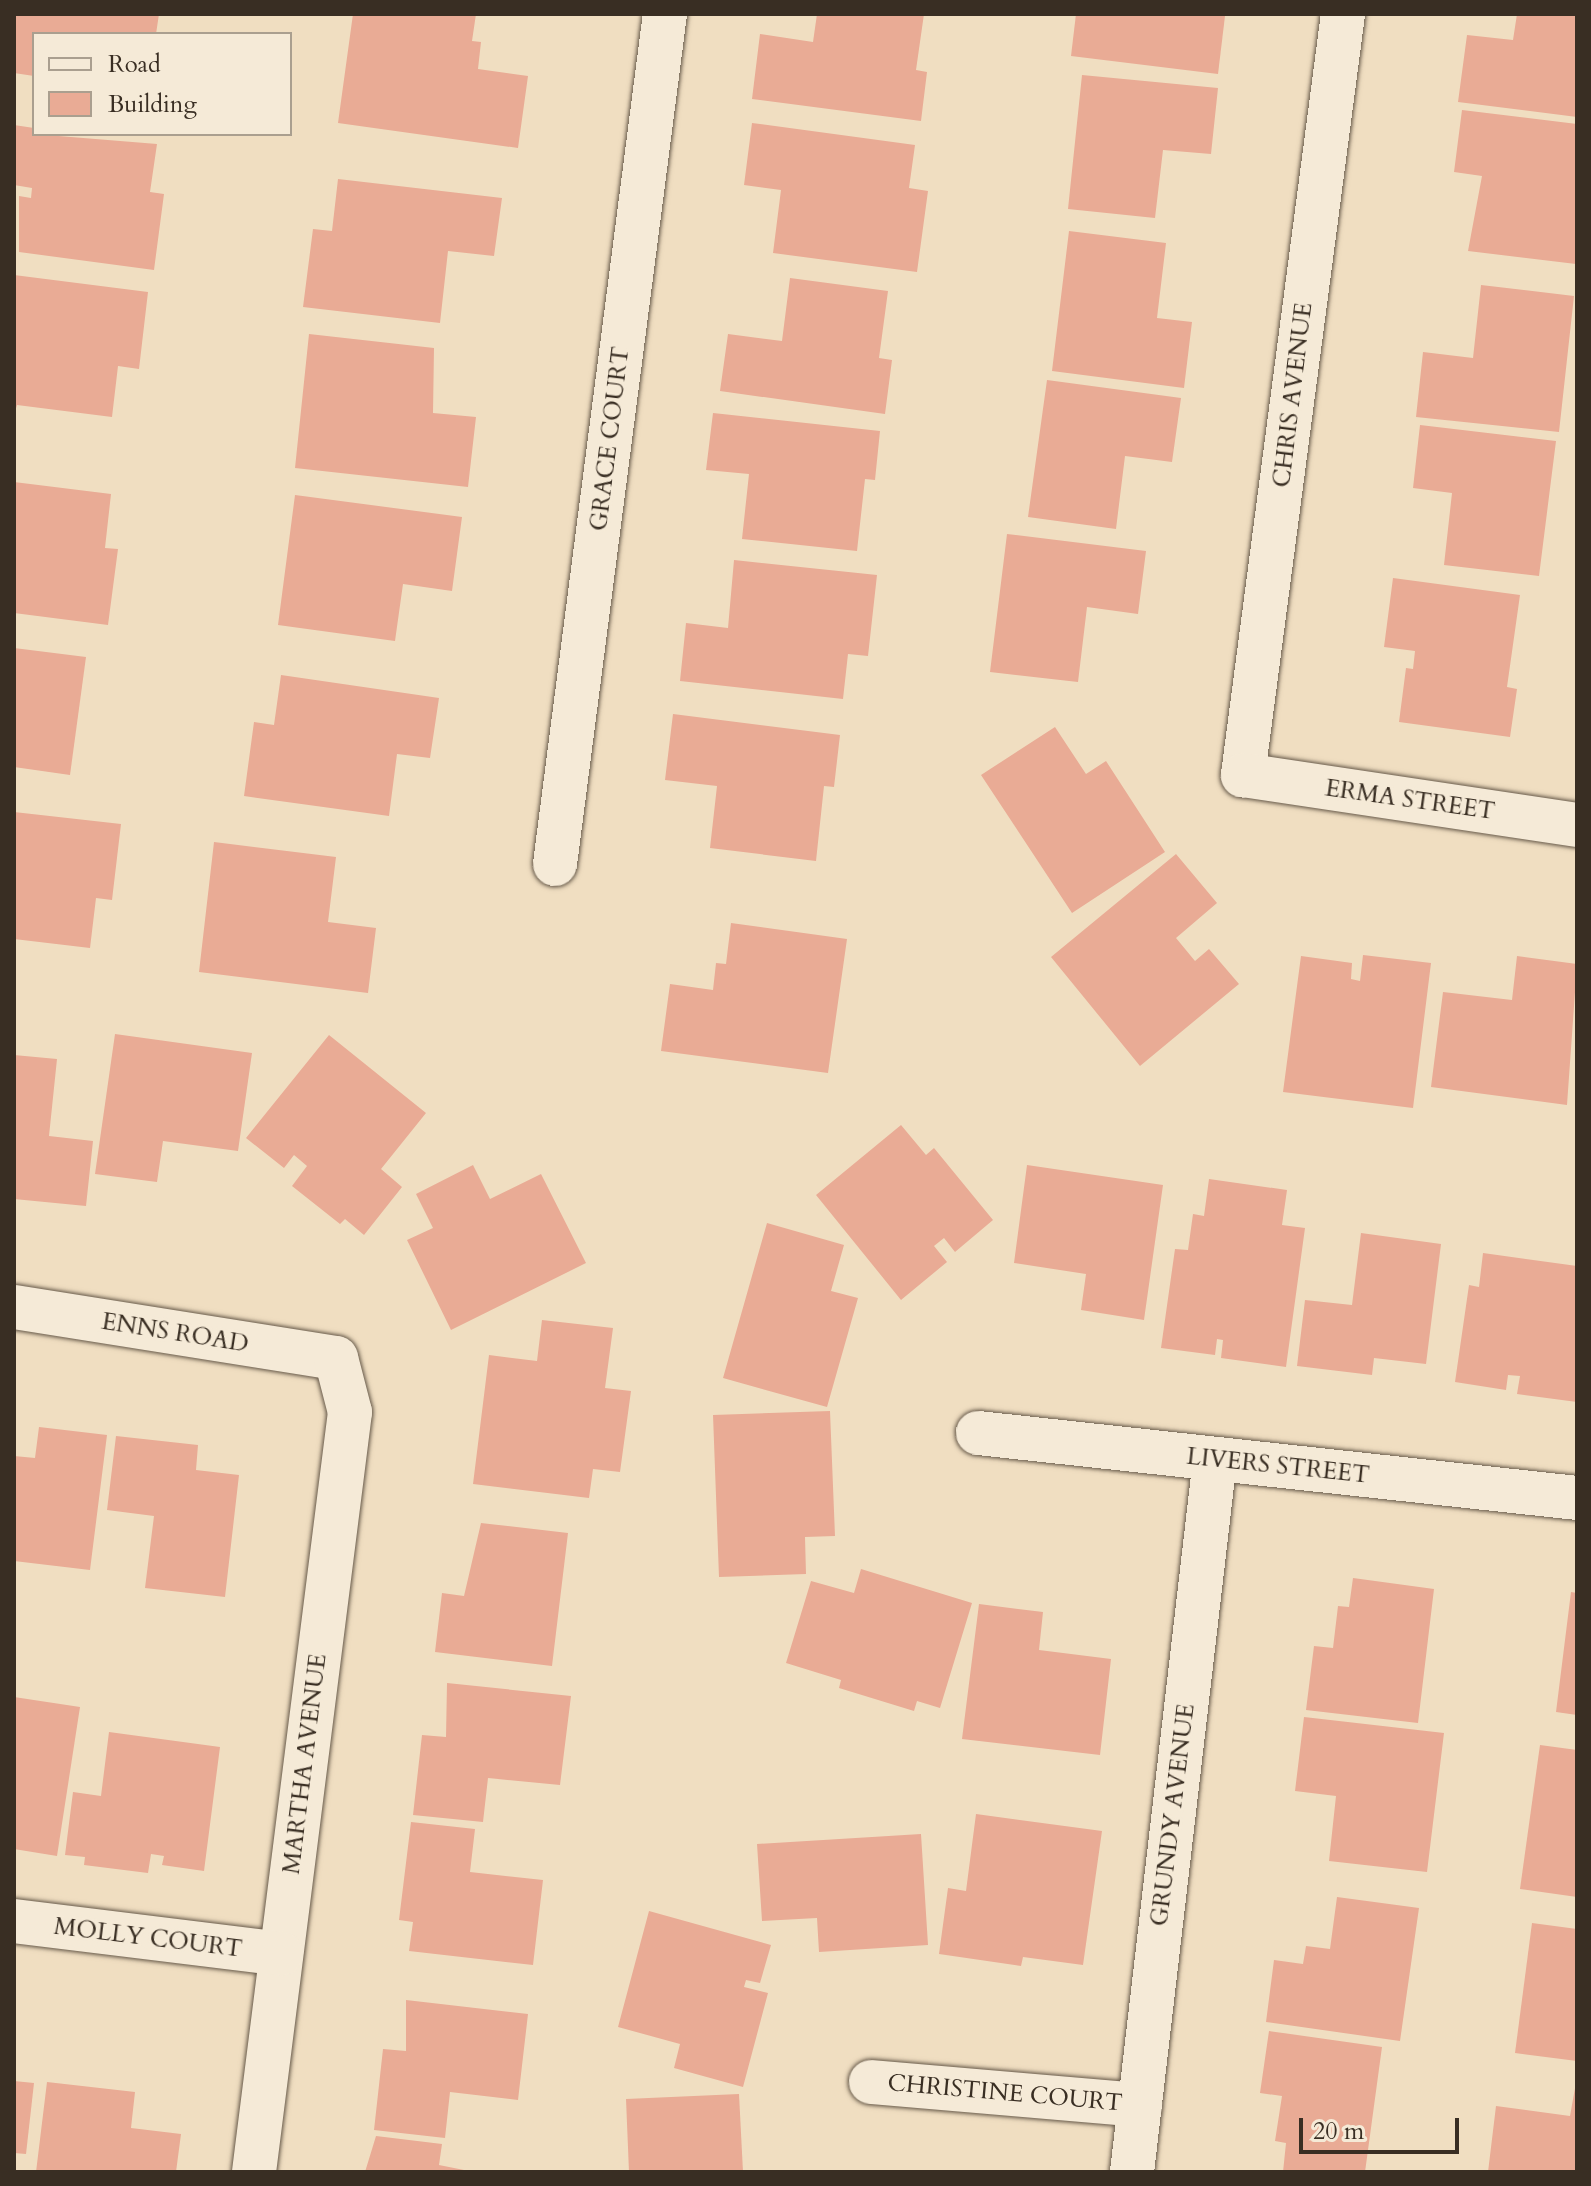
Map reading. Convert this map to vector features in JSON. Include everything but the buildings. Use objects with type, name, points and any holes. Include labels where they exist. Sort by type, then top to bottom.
[{"type":"street","name":"GRACE COURT","points":[[555,864],[665,14]]},
{"type":"street","name":"CHRIS AVENUE","points":[[1243,775],[1343,14]]},
{"type":"street","name":"ERMA STREET","points":[[1243,775],[1577,825]]},
{"type":"street","name":"ENNS ROAD","points":[[14,1307],[336,1358]]},
{"type":"street","name":"MARTHA AVENUE","points":[[254,2172],[350,1412],[336,1358]]},
{"type":"street","name":"LIVERS STREET","points":[[978,1433],[1577,1498]]},
{"type":"street","name":"GRUNDY AVENUE","points":[[1132,2172],[1215,1459]]},
{"type":"street","name":"MOLLY COURT","points":[[14,1921],[281,1954]]},
{"type":"street","name":"CHRISTINE COURT","points":[[871,2082],[1140,2105]]}]
